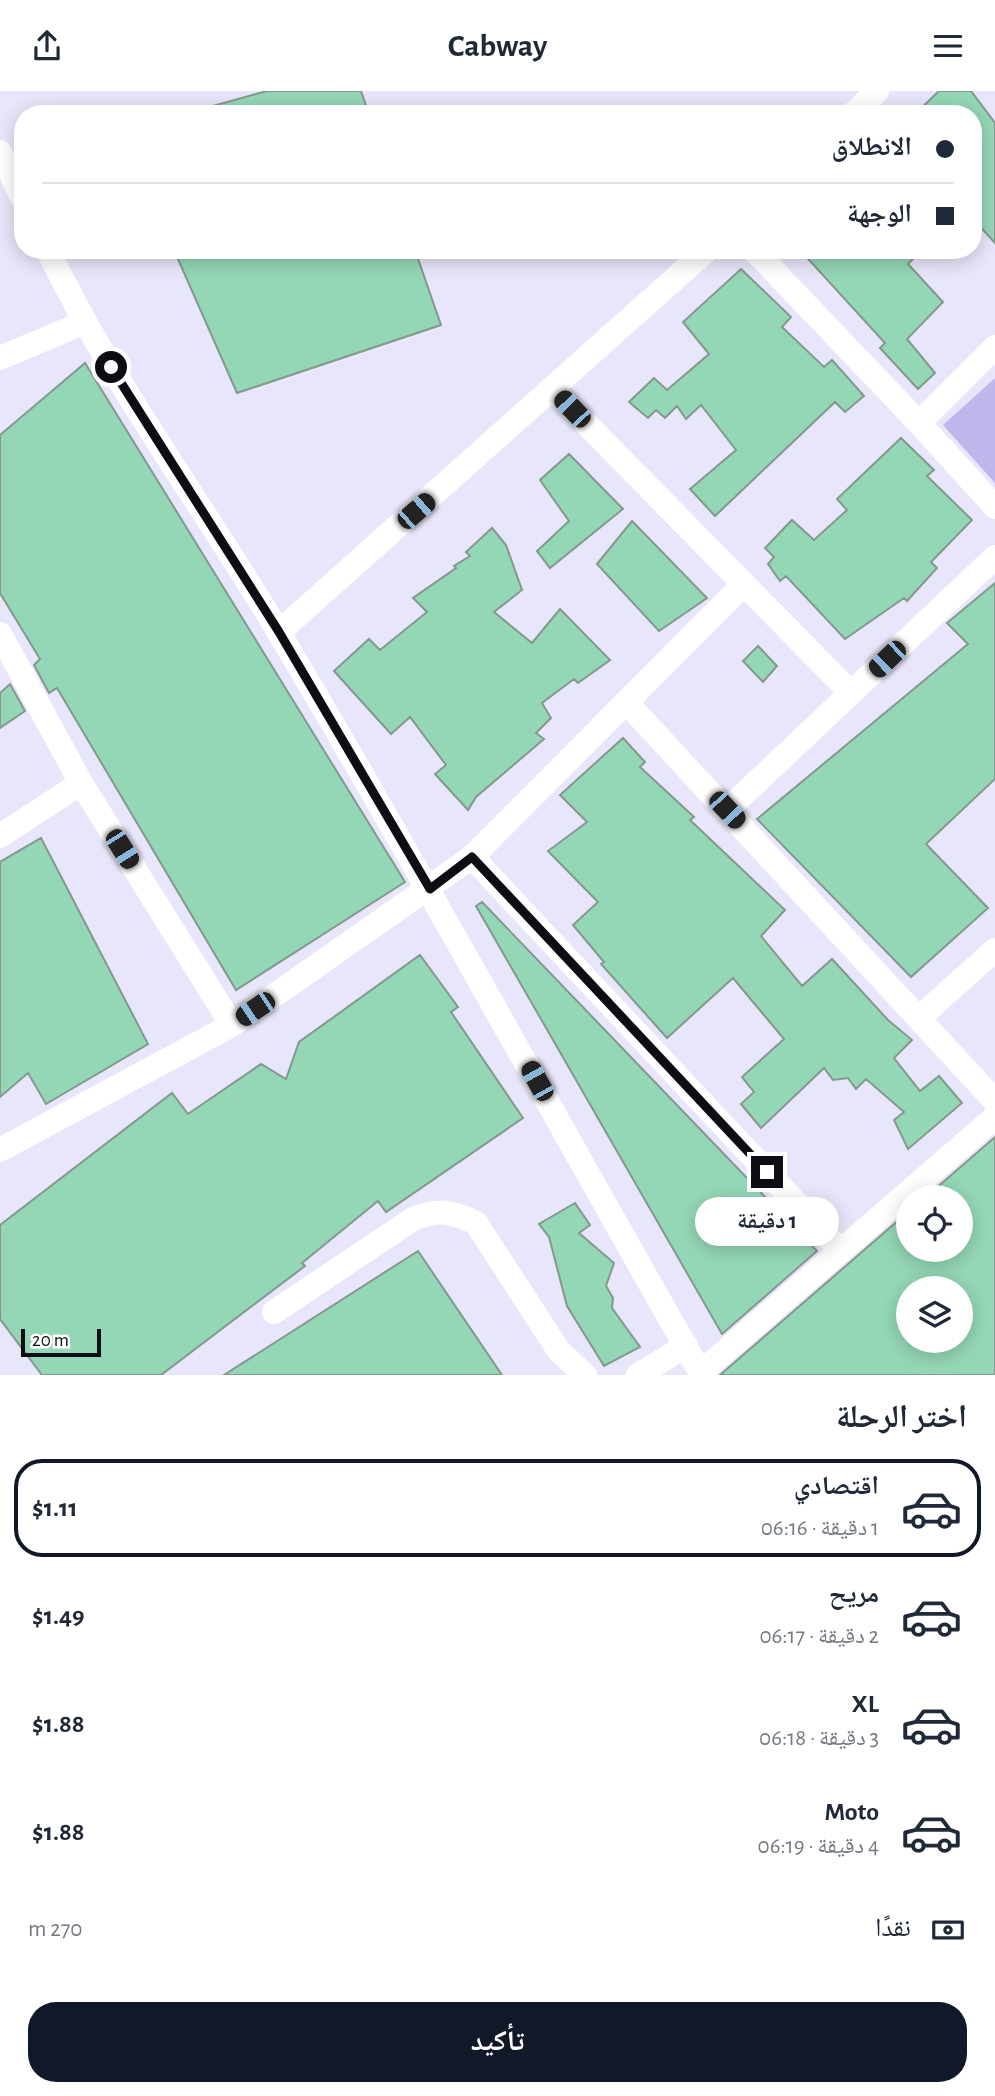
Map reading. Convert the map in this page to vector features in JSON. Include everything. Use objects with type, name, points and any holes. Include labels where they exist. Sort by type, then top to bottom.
[{"type":"street","points":[[862,105],[877,91]]},
{"type":"street","points":[[0,152],[14,181]]},
{"type":"street","points":[[52,259],[83,323],[279,632],[430,889],[701,1374],[995,1117]]},
{"type":"street","points":[[279,632],[697,259]]},
{"type":"street","points":[[763,259],[995,507]]},
{"type":"street","points":[[0,358],[83,323]]},
{"type":"street","points":[[919,423],[995,347]]},
{"type":"street","points":[[553,390],[851,693]]},
{"type":"street","points":[[727,810],[995,557]]},
{"type":"street","points":[[0,1150],[232,1025],[430,889],[472,857],[744,584]]},
{"type":"street","points":[[0,634],[81,783],[232,1025]]},
{"type":"street","points":[[626,702],[995,1101]]},
{"type":"street","points":[[0,836],[81,783]]},
{"type":"street","points":[[472,857],[841,1251]]},
{"type":"street","points":[[920,1017],[995,950]]},
{"type":"street","points":[[274,1312],[413,1219],[434,1211],[456,1213],[476,1223],[553,1343],[585,1375]]},
{"type":"street","points":[[638,1375],[686,1346]]},
{"type":"shaded area","points":[[995,378],[995,483],[943,425]]},
{"type":"building","points":[[267,91],[361,91],[366,105],[216,105]]},
{"type":"building","points":[[939,91],[971,91],[982,105],[924,105]]},
{"type":"building","points":[[982,106],[995,123],[995,243],[982,229]]},
{"type":"building","points":[[178,259],[418,259],[441,325],[237,393]]},
{"type":"building","points":[[808,259],[913,259],[908,264],[943,302],[907,339],[935,373],[918,389],[880,348],[885,343]]},
{"type":"building","points":[[741,269],[791,317],[782,327],[824,367],[832,360],[864,396],[845,412],[835,402],[715,516],[690,489],[736,450],[701,405],[686,419],[677,406],[665,418],[656,410],[648,418],[629,402],[654,378],[667,390],[709,354],[683,322]]},
{"type":"building","points":[[85,363],[405,882],[236,990],[57,688],[49,693],[34,665],[40,659],[0,593],[0,435]]},
{"type":"building","points":[[901,438],[934,470],[927,476],[972,520],[931,562],[937,568],[907,601],[904,598],[845,639],[786,576],[780,581],[768,564],[774,557],[765,548],[792,520],[814,540],[847,510],[837,499]]},
{"type":"building","points":[[569,454],[623,509],[550,568],[537,551],[569,521],[540,480]]},
{"type":"building","points":[[632,521],[707,598],[659,631],[597,564]]},
{"type":"building","points":[[492,528],[506,545],[522,590],[494,612],[532,643],[560,609],[610,660],[578,683],[574,679],[542,703],[551,718],[536,733],[544,739],[476,797],[468,810],[435,774],[446,765],[410,717],[391,734],[334,671],[369,639],[380,650],[427,612],[413,598],[470,556],[466,552]]},
{"type":"building","points":[[995,583],[995,779],[926,844],[988,908],[911,977],[757,819],[968,644],[947,623]]},
{"type":"building","points":[[758,646],[777,666],[763,682],[743,661]]},
{"type":"building","points":[[10,684],[25,711],[0,728],[0,693]]},
{"type":"building","points":[[623,738],[645,762],[640,767],[694,817],[690,820],[785,910],[761,936],[802,986],[832,959],[888,1020],[912,1040],[894,1058],[920,1091],[939,1076],[962,1103],[908,1149],[894,1120],[904,1112],[866,1079],[856,1089],[848,1078],[833,1080],[824,1068],[761,1128],[741,1104],[754,1092],[742,1077],[784,1039],[733,978],[667,1038],[601,964],[604,962],[573,925],[598,902],[548,851],[587,822],[560,795]]},
{"type":"building","points":[[41,838],[148,1044],[46,1104],[28,1073],[0,1097],[0,862]]},
{"type":"building","points":[[482,902],[817,1251],[722,1334],[476,906]]},
{"type":"building","points":[[420,955],[458,1007],[451,1012],[523,1118],[386,1212],[378,1201],[302,1263],[305,1266],[161,1375],[42,1375],[0,1319],[0,1225],[172,1093],[188,1114],[261,1064],[286,1079],[299,1042]]},
{"type":"building","points":[[995,1137],[995,1375],[720,1375],[896,1222],[896,1262],[973,1262],[973,1185],[940,1185]]},
{"type":"building","points":[[575,1203],[590,1225],[579,1233],[614,1263],[606,1286],[613,1298],[612,1308],[640,1347],[604,1366],[567,1306],[549,1237],[539,1224]]},
{"type":"building","points":[[418,1251],[502,1375],[224,1375]]},
{"type":"route","points":[[111,367],[279,632],[430,889],[472,857],[767,1172]]}]
